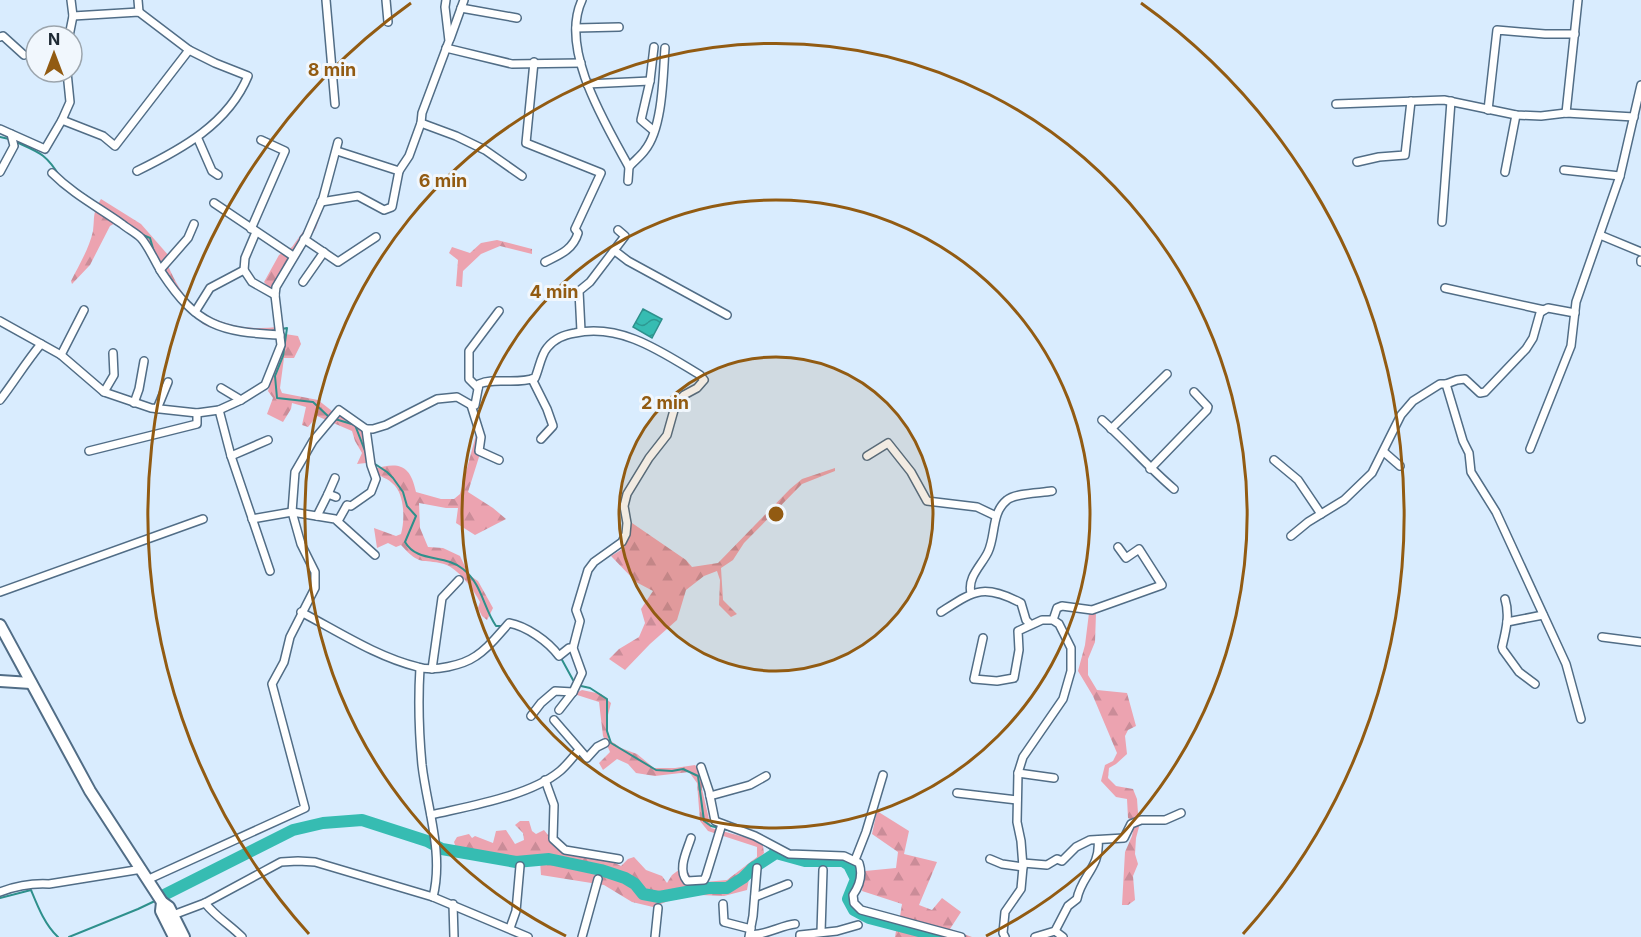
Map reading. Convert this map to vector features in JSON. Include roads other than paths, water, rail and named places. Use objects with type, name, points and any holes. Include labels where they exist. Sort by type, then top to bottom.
[{"type":"main road","points":[[0,625],[90,790],[162,902],[169,908],[184,937]]},
{"type":"main road","points":[[0,681],[31,683]]},
{"type":"main road","points":[[162,902],[161,911],[174,937]]},
{"type":"street","points":[[71,0],[71,24]]},
{"type":"street","points":[[138,0],[139,12]]},
{"type":"street","points":[[326,0],[335,104]]},
{"type":"street","points":[[386,0],[388,22]]},
{"type":"street","points":[[446,0],[448,45]]},
{"type":"street","points":[[582,0],[577,10],[576,28],[581,63],[596,106],[628,167],[628,181]]},
{"type":"street","points":[[1566,113],[1578,0]]},
{"type":"street","points":[[321,202],[358,196],[384,210],[392,207],[399,171],[409,156],[421,123],[422,113],[463,4],[516,18]]},
{"type":"street","points":[[73,16],[139,12],[189,50],[248,76],[242,92],[221,118],[198,139],[137,171]]},
{"type":"street","points":[[576,28],[619,27]]},
{"type":"street","points":[[1488,110],[1497,30],[1575,34]]},
{"type":"street","points":[[0,37],[3,36],[24,55]]},
{"type":"street","points":[[448,45],[512,64],[581,63]]},
{"type":"street","points":[[654,47],[650,81],[641,120],[654,131]]},
{"type":"street","points":[[628,167],[646,149],[654,131],[662,92],[665,48]]},
{"type":"street","points":[[62,120],[96,133],[115,146],[189,50]]},
{"type":"street","points":[[534,62],[526,144],[601,173],[575,229],[578,233],[576,240],[567,251],[545,262]]},
{"type":"street","points":[[587,84],[650,81]]},
{"type":"street","points":[[0,129],[45,149],[70,102],[69,84]]},
{"type":"street","points":[[1530,449],[1571,346],[1579,292],[1620,176],[1641,85]]},
{"type":"street","points":[[1357,162],[1405,155],[1411,101]]},
{"type":"street","points":[[1442,222],[1451,101]]},
{"type":"street","points":[[1336,105],[1451,101],[1516,116],[1566,113],[1634,117]]},
{"type":"street","points":[[1505,172],[1516,116]]},
{"type":"street","points":[[421,123],[485,150],[522,176]]},
{"type":"street","points":[[0,172],[14,146],[11,134]]},
{"type":"street","points":[[198,139],[212,171],[218,175]]},
{"type":"street","points":[[261,140],[285,151],[254,231],[245,258],[244,270],[252,282],[275,295]]},
{"type":"street","points":[[0,321],[61,355],[104,392],[134,403],[157,409],[197,413],[219,410],[242,400],[265,385],[281,345],[276,287],[304,239],[321,202],[338,142]]},
{"type":"street","points":[[337,151],[399,171]]},
{"type":"street","points":[[1564,170],[1620,176]]},
{"type":"street","points":[[52,173],[67,188],[141,238],[160,270],[181,298],[212,325],[232,331],[280,335]]},
{"type":"street","points":[[214,203],[293,256]]},
{"type":"street","points":[[160,270],[188,238],[194,224]]},
{"type":"street","points":[[581,332],[579,291],[590,282],[625,236],[618,230]]},
{"type":"street","points":[[1600,236],[1641,252]]},
{"type":"street","points":[[304,239],[338,262],[376,237]]},
{"type":"street","points":[[615,251],[628,261],[727,315]]},
{"type":"street","points":[[303,282],[324,252]]},
{"type":"street","points":[[195,312],[210,288],[244,270]]},
{"type":"street","points":[[1445,288],[1544,310]]},
{"type":"street","points":[[1291,536],[1338,504],[1372,473],[1401,415],[1413,402],[1440,384],[1457,380],[1465,379],[1480,393],[1490,388],[1526,349],[1533,338],[1540,313],[1548,308],[1575,313]]},
{"type":"street","points":[[61,355],[84,310]]},
{"type":"street","points":[[478,388],[469,380],[469,351],[499,310]]},
{"type":"street","points":[[471,405],[475,405],[478,384],[486,381],[515,382],[535,378],[546,349],[562,336],[581,332],[616,332],[626,335],[657,349],[700,375],[704,380],[676,403],[667,435],[649,458],[627,494],[624,506],[626,534],[622,542],[594,562],[588,570],[576,610],[580,621],[573,648],[582,673],[573,692],[559,710]]},
{"type":"street","points":[[0,400],[41,344]]},
{"type":"street","points":[[104,392],[114,375],[113,353]]},
{"type":"street","points":[[134,403],[144,361]]},
{"type":"street","points":[[1111,429],[1167,374]]},
{"type":"street","points":[[532,379],[553,426],[541,439]]},
{"type":"street","points":[[157,409],[168,382]]},
{"type":"street","points":[[1446,384],[1469,453],[1471,472],[1496,512],[1566,664],[1581,719]]},
{"type":"street","points":[[221,388],[242,400]]},
{"type":"street","points":[[1150,469],[1207,410],[1208,407],[1194,392]]},
{"type":"street","points":[[149,879],[305,808],[272,684],[284,662],[290,637],[301,612],[315,588],[315,572],[301,544],[292,512],[295,472],[313,441],[339,410],[366,429],[386,425],[437,399],[458,397],[471,405],[481,437],[478,451],[499,460]]},
{"type":"street","points":[[219,410],[231,456],[270,571]]},
{"type":"street","points":[[89,451],[197,424],[197,413]]},
{"type":"street","points":[[1102,420],[1150,469],[1174,489]]},
{"type":"street","points":[[338,521],[347,505],[351,506],[371,492],[376,479],[371,465],[366,429]]},
{"type":"street","points":[[231,456],[268,440]]},
{"type":"street","points":[[867,456],[888,442],[911,472],[927,501],[977,507],[996,516]]},
{"type":"street","points":[[1384,452],[1400,466]]},
{"type":"street","points":[[1274,460],[1298,480],[1321,514]]},
{"type":"street","points":[[318,516],[332,495],[335,478]]},
{"type":"street","points":[[971,593],[970,580],[989,550],[996,516],[1009,498],[1052,492]]},
{"type":"street","points":[[252,519],[292,512],[338,521],[375,555]]},
{"type":"street","points":[[0,592],[203,519]]},
{"type":"street","points":[[1053,620],[1057,608],[1062,606],[1092,610],[1162,585],[1139,549],[1126,558],[1118,547]]},
{"type":"street","points":[[432,669],[442,598],[459,580]]},
{"type":"street","points":[[941,612],[971,593],[982,591],[1002,593],[1021,603],[1026,620],[1030,624]]},
{"type":"street","points":[[1505,599],[1507,622],[1503,650],[1519,672],[1535,684]]},
{"type":"street","points":[[301,612],[364,646],[420,668],[432,669],[475,657],[488,647],[509,623],[520,625],[554,649],[559,656],[569,648],[573,648]]},
{"type":"street","points":[[1507,622],[1543,615]]},
{"type":"street","points":[[983,638],[975,679],[997,681],[1014,678],[1019,650],[1018,631],[1042,620],[1053,620],[1059,624],[1071,648],[1068,685],[1063,699],[1023,757],[1018,773],[1017,822],[1023,865],[1021,889],[1005,912],[1003,933],[1005,937]]},
{"type":"street","points":[[1602,637],[1641,642]]},
{"type":"street","points":[[420,668],[418,686],[422,766],[431,815],[437,880],[433,897]]},
{"type":"street","points":[[531,716],[541,702],[555,691],[573,692]]},
{"type":"street","points":[[554,720],[587,758],[597,747],[605,743]]},
{"type":"street","points":[[431,815],[495,799],[545,780],[560,771],[579,750]]},
{"type":"street","points":[[701,767],[715,822],[755,836],[789,854],[844,856],[855,860],[859,863],[861,878],[859,887],[853,895],[854,903],[861,910],[961,937]]},
{"type":"street","points":[[1018,773],[1054,778]]},
{"type":"street","points":[[855,860],[883,775]]},
{"type":"street","points":[[710,796],[750,785],[766,776]]},
{"type":"street","points":[[545,780],[554,805],[554,839],[565,850],[620,859]]},
{"type":"street","points":[[957,793],[1017,800]]},
{"type":"street","points":[[990,859],[1002,864],[1047,865],[1057,859],[1062,861],[1077,847],[1090,840],[1124,838],[1131,824],[1141,820],[1165,820],[1181,813]]},
{"type":"street","points":[[691,838],[682,870],[683,876],[687,881],[704,880],[722,824]]},
{"type":"street","points":[[1035,937],[1055,931],[1068,906],[1077,899],[1079,888],[1093,871],[1099,849],[1098,840]]},
{"type":"street","points":[[173,915],[205,903],[281,862],[315,862],[453,904],[528,937]]},
{"type":"street","points":[[510,928],[516,911],[520,867]]},
{"type":"street","points":[[750,933],[757,868]]},
{"type":"street","points":[[0,892],[37,883],[49,884],[142,869]]},
{"type":"street","points":[[821,932],[823,870]]},
{"type":"street","points":[[582,937],[598,879]]},
{"type":"street","points":[[755,897],[788,884]]},
{"type":"street","points":[[205,903],[215,916],[229,924],[242,937]]},
{"type":"street","points":[[453,904],[454,937]]},
{"type":"street","points":[[723,904],[724,921],[756,935],[784,925],[795,924]]},
{"type":"street","points":[[655,937],[658,908]]},
{"type":"street","points":[[800,937],[800,935],[837,931],[858,925]]},
{"type":"street","points":[[1055,931],[1063,937]]},
{"type":"water","points":[[643,309],[662,319],[652,338],[633,327]]},
{"type":"waterway","points":[[0,137],[9,139]]},
{"type":"waterway","points":[[14,141],[41,154],[60,177]]},
{"type":"waterway","points":[[72,186],[99,205]]},
{"type":"waterway","points":[[143,235],[150,238],[154,252]]},
{"type":"waterway","points":[[164,269],[173,282]]},
{"type":"waterway","points":[[271,331],[287,328],[283,356],[275,376],[277,398],[313,402],[329,417]]},
{"type":"waterway","points":[[335,419],[355,425],[367,456]]},
{"type":"waterway","points":[[372,462],[393,478],[403,492],[407,506],[416,516],[405,542],[410,549],[424,556],[456,564],[463,569],[474,582],[496,626],[504,626]]},
{"type":"waterway","points":[[561,658],[573,680]]},
{"type":"waterway","points":[[581,686],[590,688],[607,699],[607,731],[611,743],[656,770],[683,769],[698,776],[704,821],[711,826],[732,831]]},
{"type":"waterway","points":[[164,895],[293,830],[323,823],[362,820],[427,841],[442,849],[516,862],[549,859],[601,870],[625,878],[635,884],[643,894],[659,897],[708,888],[727,888],[776,853],[805,861],[843,861],[849,865],[856,879],[848,899],[854,910],[869,918],[942,937]]},
{"type":"waterway","points":[[762,843],[776,853]]},
{"type":"waterway","points":[[0,898],[31,890],[39,909],[58,937]]},
{"type":"waterway","points":[[69,937],[157,900]]}]
